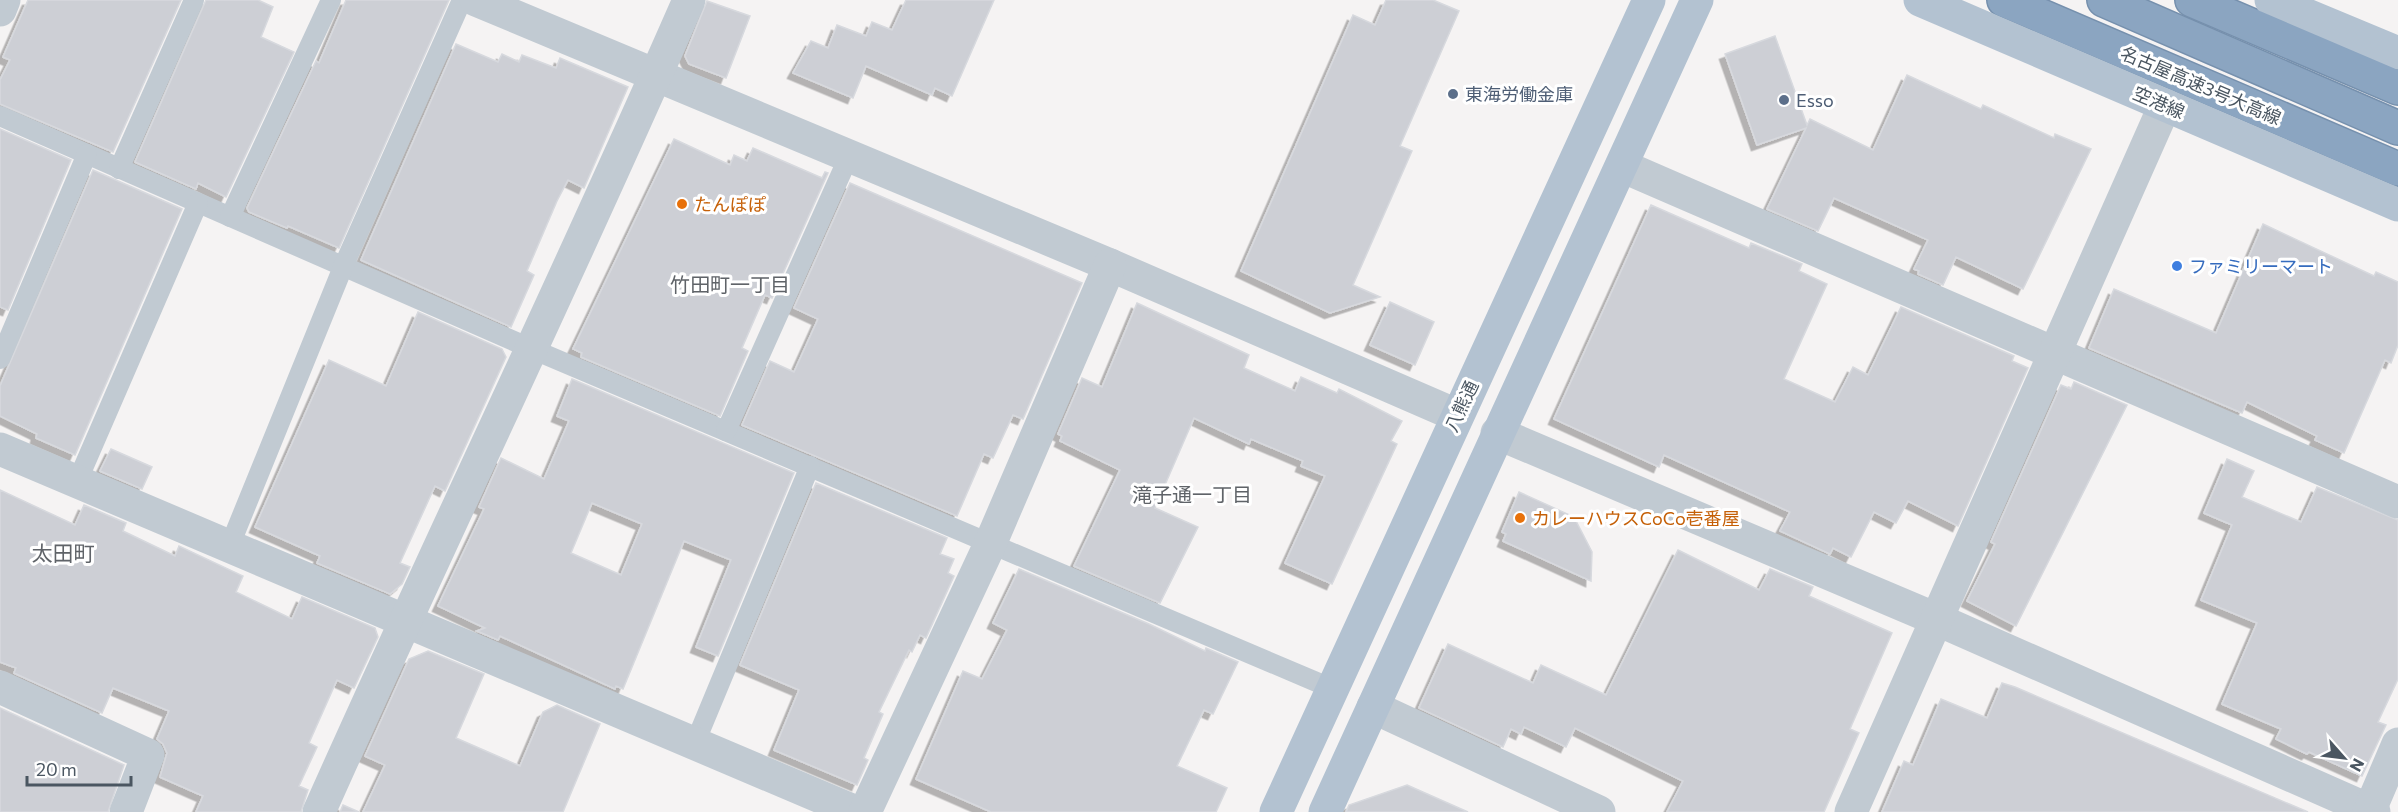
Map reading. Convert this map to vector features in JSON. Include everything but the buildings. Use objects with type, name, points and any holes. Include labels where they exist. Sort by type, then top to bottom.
[{"type":"highway","name":"名古屋高速3号大高線","points":[[2004,0],[2398,169]]},
{"type":"highway","points":[[2104,0],[2398,128]]},
{"type":"highway","points":[[2192,0],[2398,88]]},
{"type":"main road","name":"八熊通","points":[[1276,812],[1648,0]]},
{"type":"main road","points":[[1325,812],[1697,0]]},
{"type":"main road","name":"空港線","points":[[1920,0],[2398,205]]},
{"type":"main road","points":[[2271,0],[2398,53]]},
{"type":"street","points":[[0,10],[4,0]]},
{"type":"street","points":[[476,0],[1110,265],[1456,416]]},
{"type":"street","points":[[319,812],[405,619],[532,350],[689,0]]},
{"type":"street","points":[[1851,812],[2165,105]]},
{"type":"street","points":[[1622,166],[2398,502]]},
{"type":"street","points":[[865,812],[991,542],[1110,265]]},
{"type":"street","points":[[1497,433],[1936,619],[2371,811],[2398,744]]},
{"type":"street","points":[[0,449],[856,812]]},
{"type":"street","points":[[0,687],[148,755],[126,812]]},
{"type":"street","points":[[1373,707],[1599,812]]},
{"type":"lane","points":[[119,169],[194,0]]},
{"type":"lane","points":[[230,217],[331,0]]},
{"type":"lane","points":[[230,545],[343,267],[462,0]]},
{"type":"lane","points":[[0,116],[532,350],[991,542],[1333,689]]},
{"type":"lane","points":[[0,359],[87,154]]},
{"type":"lane","points":[[726,431],[849,156]]},
{"type":"lane","points":[[77,482],[198,203]]},
{"type":"lane","points":[[695,743],[810,466]]},
{"type":"place","name":"東海労働金庫","points":[[1453,94]]},
{"type":"place","name":"Esso","points":[[1784,100]]},
{"type":"place","name":"たんぽぽ","points":[[682,204]]},
{"type":"place","name":"ファミリーマート","points":[[2177,266]]},
{"type":"place","name":"カレーハウスCoCo壱番屋","points":[[1520,518]]},
{"type":"district","name":"竹田町一丁目","points":[[730,284]]},
{"type":"district","name":"滝子通一丁目","points":[[1192,494]]},
{"type":"district","name":"太田町","points":[[63,552]]}]
